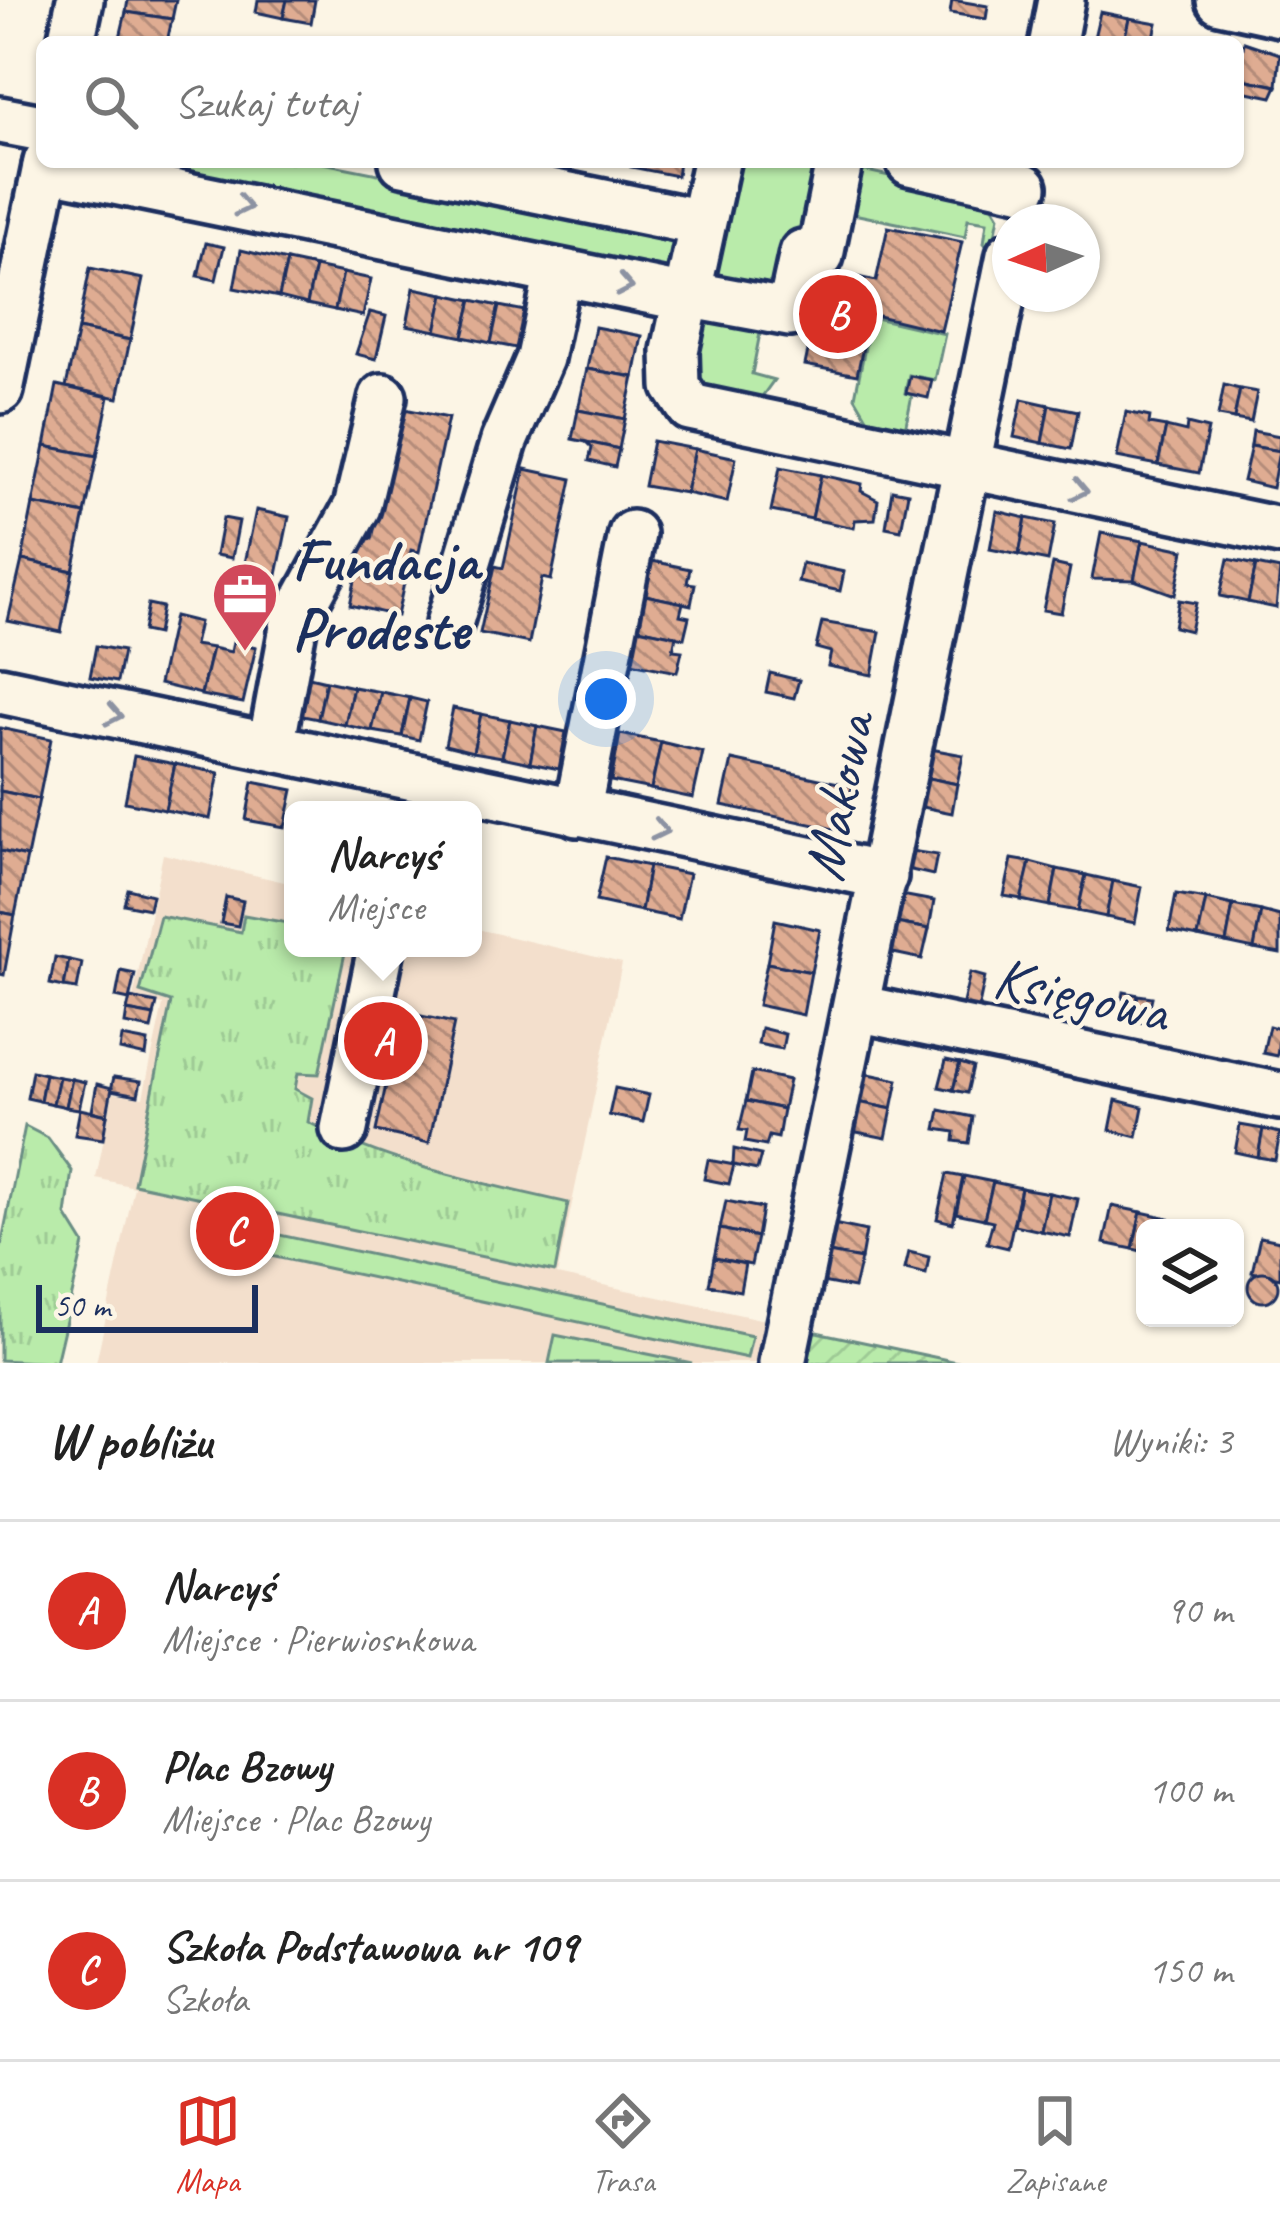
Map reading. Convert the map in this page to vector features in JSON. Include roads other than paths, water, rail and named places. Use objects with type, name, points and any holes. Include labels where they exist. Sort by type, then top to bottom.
[{"type":"street","points":[[72,36],[80,0]]},
{"type":"street","points":[[1054,36],[1061,0]]},
{"type":"street","points":[[1220,0],[1280,13]]},
{"type":"street","points":[[0,120],[36,146]]},
{"type":"street","points":[[0,390],[42,168]]},
{"type":"street","points":[[113,168],[558,273],[790,314],[802,253],[820,256],[838,168]]},
{"type":"street","points":[[433,168],[702,224]]},
{"type":"street","points":[[715,168],[673,377],[690,407],[1280,531]]},
{"type":"street","points":[[934,168],[1024,190]]},
{"type":"street","points":[[449,624],[504,442],[540,358],[558,273]]},
{"type":"street","name":"Makowa","points":[[782,1363],[998,312]]},
{"type":"street","points":[[271,746],[295,622],[357,507],[383,397]]},
{"type":"street","points":[[577,813],[632,534]]},
{"type":"street","points":[[0,690],[271,746],[418,795],[471,801]]},
{"type":"street","points":[[482,802],[577,813],[884,876]]},
{"type":"street","points":[[344,1130],[379,957]]},
{"type":"street","name":"Księgowa","points":[[857,1008],[1280,1096]]},
{"type":"place","name":"Plac Bzowy","points":[[838,314]]},
{"type":"place","name":"Fundacja Prodeste","points":[[245,654]]},
{"type":"place","name":"Narcyś","points":[[383,1041]]},
{"type":"place","name":"Szkoła Podstawowa nr 109","points":[[235,1231]]}]
